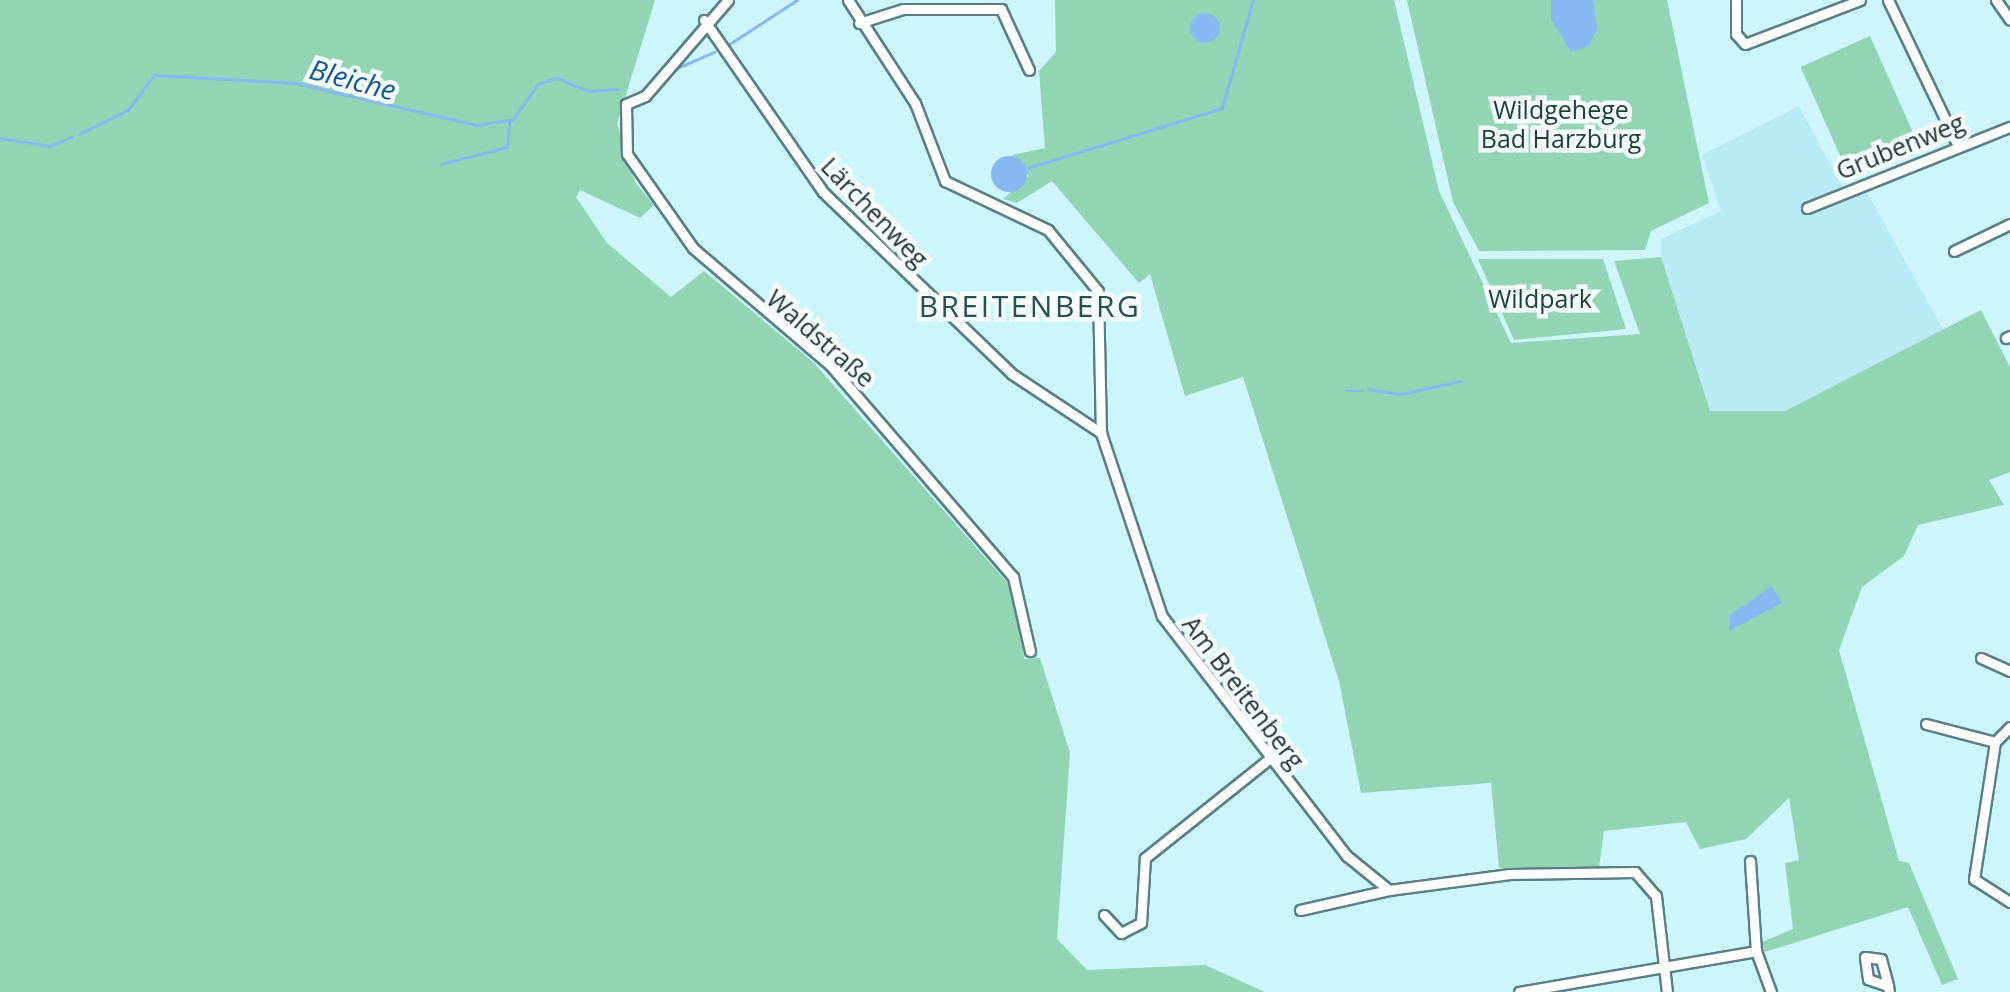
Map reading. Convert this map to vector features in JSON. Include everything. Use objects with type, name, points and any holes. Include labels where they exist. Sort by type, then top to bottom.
[{"type":"street","points":[[704,20],[728,0]]},
{"type":"street","name":"Am Breitenberg","points":[[848,0],[859,23],[915,103],[945,181],[1048,230],[1098,291],[1102,433],[1162,616],[1269,759],[1356,866],[1389,890]]},
{"type":"street","points":[[1736,0],[1736,34],[1745,44],[1860,0]]},
{"type":"street","points":[[1888,0],[1956,142]]},
{"type":"street","points":[[2003,5],[2010,20]]},
{"type":"street","points":[[859,23],[903,9],[1001,9],[1029,70]]},
{"type":"street","name":"Waldstraße","points":[[704,20],[645,96],[626,104],[623,140],[638,178],[722,277],[868,406],[1014,577],[1030,651]]},
{"type":"street","name":"Lärchenweg","points":[[704,20],[823,192],[1012,374],[1102,433]]},
{"type":"street","name":"Grubenweg","points":[[1807,208],[1956,142],[2010,127]]},
{"type":"street","points":[[1954,251],[2010,224]]},
{"type":"street","points":[[1981,658],[2010,671]]},
{"type":"street","points":[[1926,724],[1995,742]]},
{"type":"street","points":[[2010,728],[1995,742],[1974,880],[2010,902]]},
{"type":"street","points":[[1104,915],[1121,932],[1141,923],[1146,858],[1269,759]]},
{"type":"street","points":[[1750,861],[1756,950],[1771,992]]},
{"type":"street","points":[[1300,910],[1389,890],[1510,874],[1635,872],[1656,896],[1668,992]]},
{"type":"street","points":[[1518,992],[1756,950]]},
{"type":"shaded area","points":[[1799,106],[1846,194],[1865,189],[1944,331],[1785,411],[1710,411],[1661,275],[1661,239],[1721,211],[1702,155]]},
{"type":"green space","points":[[0,0],[655,0],[617,124],[635,182],[654,205],[640,218],[580,190],[576,197],[607,243],[671,297],[704,271],[813,362],[1019,596],[1024,659],[1040,658],[1070,753],[1057,939],[1087,970],[1205,965],[1265,992],[0,992]]},
{"type":"green space","points":[[1055,0],[1394,0],[1439,191],[1511,343],[1640,334],[1614,261],[1661,257],[1710,411],[1785,411],[1981,310],[2010,367],[2010,472],[1989,480],[2004,505],[1918,525],[1904,556],[1862,587],[1839,650],[1899,861],[1909,863],[1958,979],[1942,985],[1908,907],[1765,952],[1762,942],[1793,929],[1785,863],[1799,860],[1789,798],[1746,839],[1700,849],[1686,822],[1604,831],[1599,867],[1499,868],[1491,783],[1361,793],[1339,681],[1243,377],[1185,396],[1150,274],[1139,283],[1052,181],[1017,203],[1003,199],[1029,176],[1012,155],[1045,148],[1039,71],[1056,52]]},
{"type":"green space","name":"Wildgehege Bad Harzburg","points":[[1407,0],[1667,0],[1709,203],[1651,231],[1645,250],[1479,251],[1453,202]]},
{"type":"green space","points":[[1870,36],[1918,145],[1849,176],[1801,67]]},
{"type":"green space","name":"Wildpark","points":[[1478,259],[1603,259],[1626,329],[1514,340]]},
{"type":"water","points":[[1551,0],[1593,0],[1597,28],[1589,46],[1571,52],[1551,19]]},
{"type":"water","points":[[1205,13],[1219,22],[1220,28],[1211,42],[1205,43],[1191,34],[1190,28],[1199,14]]},
{"type":"water","points":[[1009,156],[1022,161],[1027,174],[1022,187],[1009,192],[996,187],[991,174],[996,161]]},
{"type":"water","points":[[1772,586],[1782,603],[1729,631],[1730,615]]},
{"type":"waterway","name":"Bleiche","points":[[728,45],[797,0]]},
{"type":"waterway","points":[[1024,169],[1222,108],[1253,0]]},
{"type":"waterway","name":"Bleiche","points":[[673,70],[714,52]]},
{"type":"waterway","name":"Bleiche","points":[[79,134],[128,110],[154,75],[295,83],[477,125],[513,119],[538,84],[557,78],[589,91],[617,89]]},
{"type":"waterway","points":[[441,164],[507,147],[509,123]]},
{"type":"waterway","name":"Bleiche","points":[[0,138],[50,146],[71,137]]},
{"type":"waterway","points":[[1368,389],[1401,394],[1461,381]]},
{"type":"waterway","points":[[1346,391],[1363,391]]},
{"type":"district","name":"BREITENBERG","points":[[1030,306]]}]
